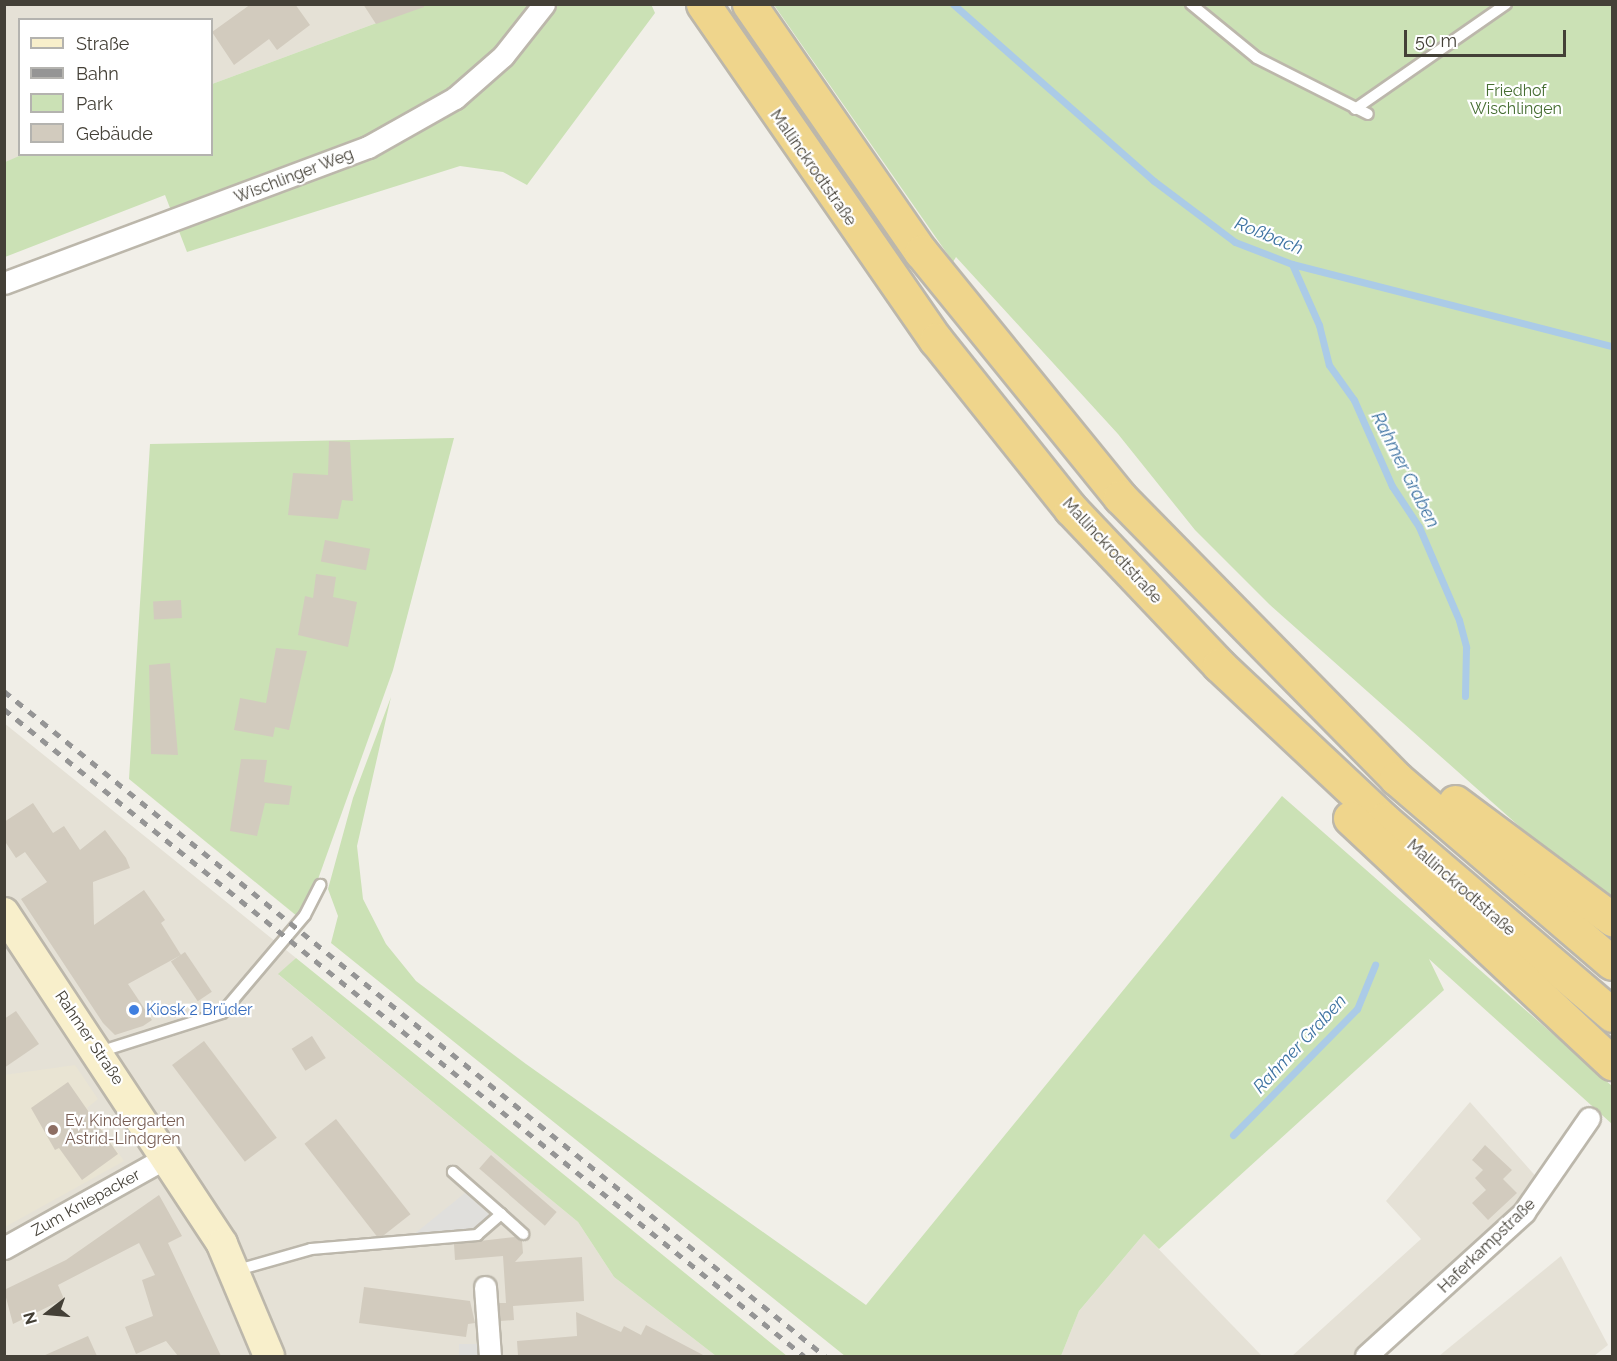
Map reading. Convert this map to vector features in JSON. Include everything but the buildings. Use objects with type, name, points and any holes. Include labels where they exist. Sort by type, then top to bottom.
[{"type":"highway","name":"Mallinckrodtstraße","points":[[703,4],[936,340],[1071,509],[1219,665],[1384,820],[1612,1015]]},
{"type":"highway","points":[[749,4],[840,140],[1012,369],[1120,497],[1241,625],[1396,778],[1612,963]]},
{"type":"highway","points":[[1241,625],[1484,825],[1612,919]]},
{"type":"highway","points":[[1219,665],[1263,735],[1612,1063]]},
{"type":"main road","name":"Rahmer Straße","points":[[4,913],[167,1157],[234,1271],[269,1356]]},
{"type":"street","name":"Wischlinger Weg","points":[[4,282],[368,147],[455,98],[503,56],[544,4]]},
{"type":"street","name":"Haferkampstraße","points":[[1366,1356],[1524,1212],[1589,1118]]},
{"type":"street","name":"Zum Kniepacker","points":[[4,1248],[167,1157]]},
{"type":"street","points":[[485,1287],[490,1356]]},
{"type":"lane","points":[[1191,4],[1257,58],[1368,114]]},
{"type":"lane","points":[[1355,109],[1506,4]]},
{"type":"lane","points":[[99,1052],[222,1013],[305,915],[320,885]]},
{"type":"lane","points":[[453,1172],[523,1233]]},
{"type":"lane","points":[[234,1271],[311,1249],[477,1235],[501,1214]]},
{"type":"shaded area","points":[[5,5],[425,5],[213,84],[213,18],[18,18],[18,156],[21,156],[5,162]]},
{"type":"shaded area","points":[[4,723],[296,958],[279,975],[578,1222],[614,1277],[716,1356],[5,1356]]},
{"type":"shaded area","name":"Ev. Kindergarten Astrid-Lindgren","points":[[75,1065],[98,1099],[87,1108],[124,1161],[5,1227],[4,1075]]},
{"type":"shaded area","points":[[1470,1102],[1539,1180],[1361,1356],[1292,1356],[1421,1239],[1386,1201]]},
{"type":"shaded area","points":[[465,1193],[492,1217],[471,1230],[413,1235]]},
{"type":"shaded area","points":[[1144,1234],[1262,1356],[1061,1356],[1079,1311]]},
{"type":"shaded area","points":[[1561,1256],[1608,1345],[1594,1356],[1439,1356]]},
{"type":"shaded area","points":[[459,1344],[479,1344],[479,1356],[459,1356]]},
{"type":"green space","points":[[651,4],[655,13],[527,185],[503,172],[460,166],[187,252],[165,195],[5,257],[5,162],[19,156],[213,156],[213,84],[425,5]]},
{"type":"green space","name":"Friedhof Wischlingen","points":[[774,5],[1612,5],[1612,901],[1546,850],[1269,604],[1195,530],[1118,434],[956,257],[953,262]]},
{"type":"green space","points":[[454,438],[393,670],[303,921],[129,779],[150,444]]},
{"type":"green space","points":[[391,697],[357,846],[363,899],[386,944],[416,981],[526,1064],[866,1305],[1282,796],[1612,1086],[1612,1124],[1429,959],[1444,990],[1159,1249],[1144,1234],[1079,1311],[1061,1356],[845,1356],[331,943],[338,916],[328,889],[353,798]]},
{"type":"green space","points":[[296,958],[787,1356],[716,1356],[614,1277],[578,1222],[278,974]]},
{"type":"waterway","name":"Roßbach","points":[[953,4],[1154,181],[1235,242],[1292,264],[1612,346]]},
{"type":"waterway","name":"Rahmer Graben","points":[[1292,264],[1319,325],[1329,365],[1354,400],[1392,486],[1419,527],[1459,620],[1466,647],[1465,696]]},
{"type":"waterway","name":"Rahmer Graben","points":[[1233,1135],[1357,1009],[1375,965]]},
{"type":"railway","points":[[4,691],[825,1356]]},
{"type":"railway","points":[[4,709],[804,1356]]},
{"type":"place","name":"Kiosk 2 Brüder","points":[[134,1010]]},
{"type":"place","name":"Ev. Kindergarten Astrid-Lindgren","points":[[53,1130]]}]
